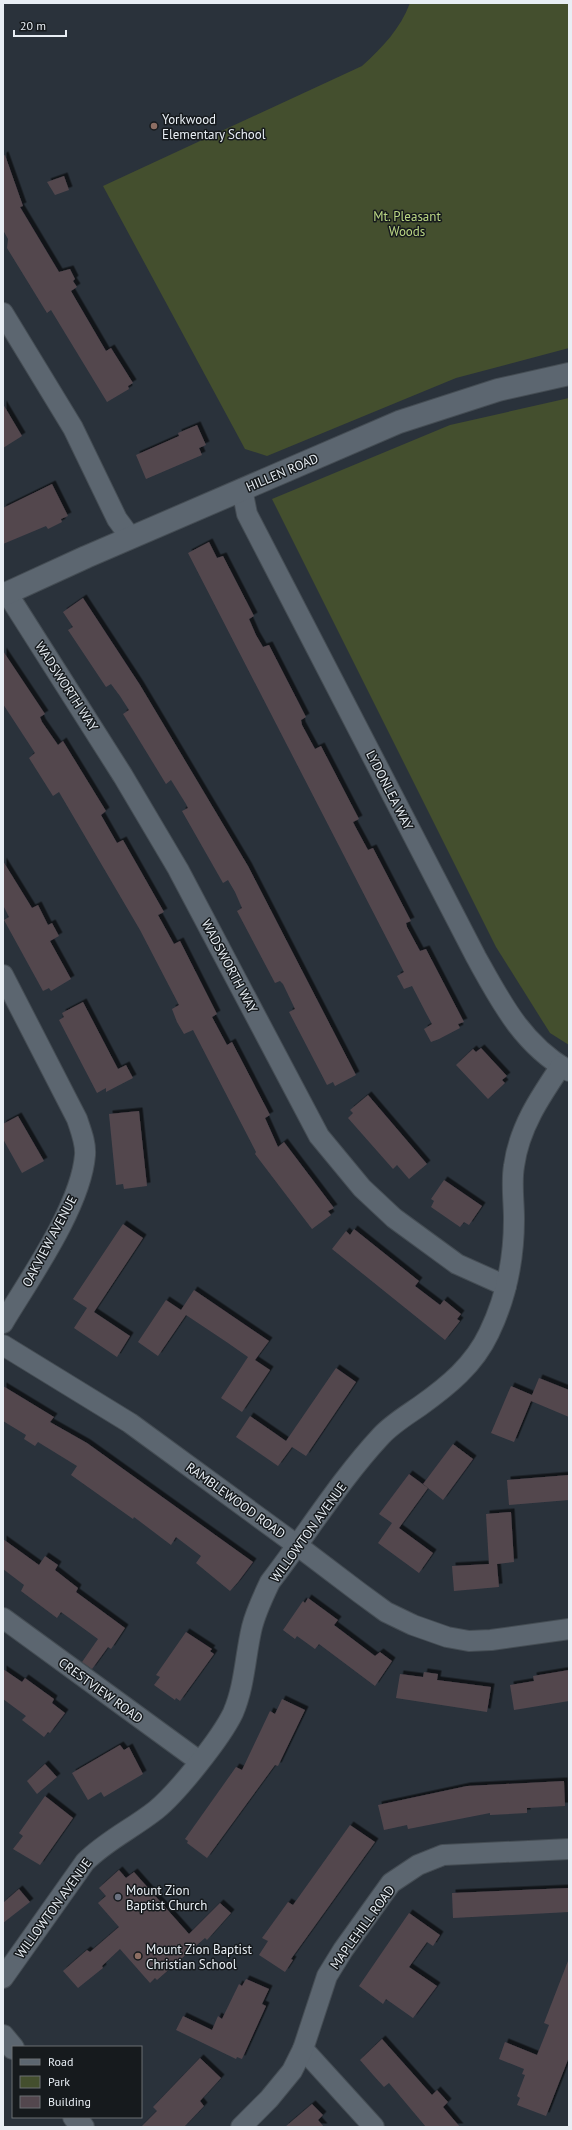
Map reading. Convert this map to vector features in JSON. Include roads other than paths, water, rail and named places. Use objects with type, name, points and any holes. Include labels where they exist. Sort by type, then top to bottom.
[{"type":"street","points":[[3,313],[73,428],[117,519],[130,538]]},
{"type":"street","name":"HILLEN ROAD","points":[[5,594],[242,489],[399,422],[498,390],[569,374]]},
{"type":"street","name":"LYDONLEA WAY","points":[[242,489],[247,514],[476,957],[504,1008],[522,1033],[565,1068]]},
{"type":"street","name":"WADSWORTH WAY","points":[[5,594],[123,776],[174,863],[320,1136],[362,1188],[394,1218],[457,1264],[506,1286]]},
{"type":"street","name":"OAKVIEW AVENUE","points":[[3,975],[50,1068],[64,1090],[77,1119],[83,1138],[85,1154],[73,1202],[3,1323]]},
{"type":"street","name":"WILLOWTON AVENUE","points":[[3,1978],[85,1862],[112,1839],[157,1810],[177,1790],[221,1733],[238,1700],[244,1679],[252,1627],[270,1582],[298,1546],[362,1457],[382,1435],[439,1393],[470,1364],[489,1334],[506,1286],[513,1246],[513,1167],[517,1151],[525,1126],[536,1103],[565,1068]]},
{"type":"street","name":"RAMBLEWOOD ROAD","points":[[3,1345],[130,1423],[386,1612],[413,1625],[447,1637],[469,1640],[491,1640],[569,1629]]},
{"type":"street","name":"CRESTVIEW ROAD","points":[[3,1618],[199,1761]]},
{"type":"street","name":"MAPLEHILL ROAD","points":[[241,2127],[269,2099],[292,2071],[303,2049],[330,1971],[392,1883],[418,1865],[443,1855],[569,1849]]},
{"type":"street","points":[[3,2036],[12,2047]]},
{"type":"street","points":[[303,2049],[374,2127]]},
{"type":"street","points":[[75,2118],[83,2127]]},
{"type":"place","name":"Yorkwood Elementary School","points":[[154,126]]},
{"type":"place","name":"Mount Zion Baptist Church","points":[[118,1897]]},
{"type":"place","name":"Mount Zion Baptist Christian School","points":[[138,1956]]},
{"type":"park label","name":"Mt. Pleasant Woods","points":[[407,224]]}]
